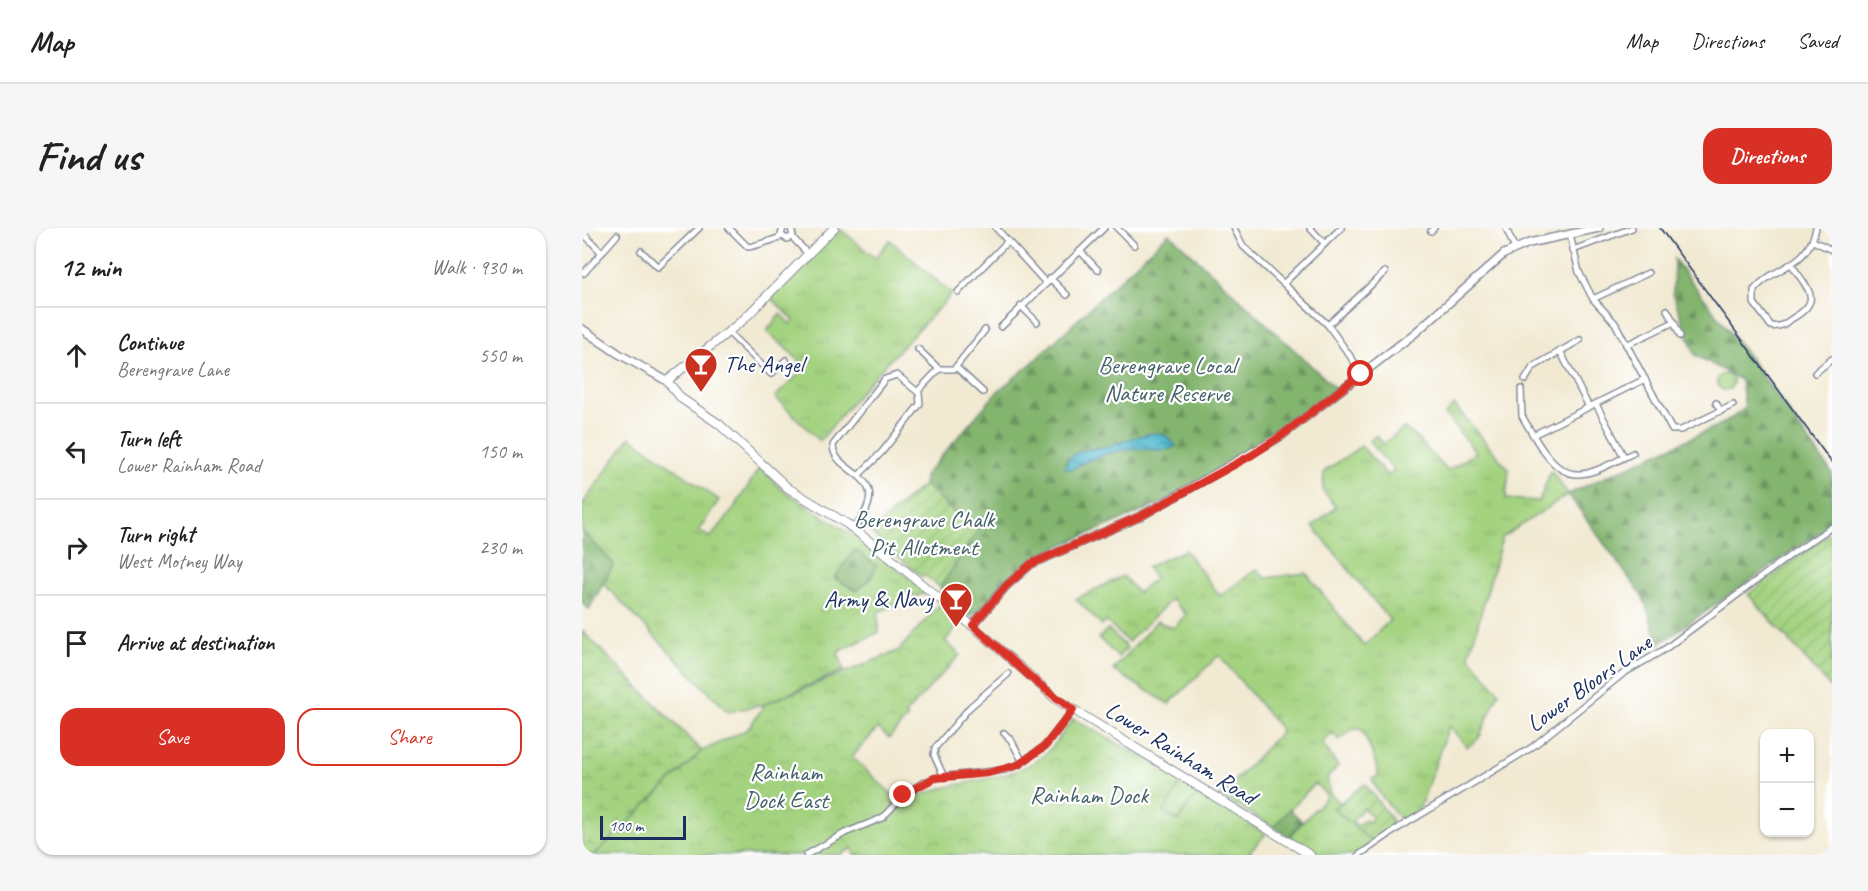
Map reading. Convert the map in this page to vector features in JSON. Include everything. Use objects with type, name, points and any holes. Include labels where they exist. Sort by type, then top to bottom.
[{"type":"main road","points":[[667,381],[729,333],[834,228]]},
{"type":"main road","name":"Lower Rainham Road","points":[[667,381],[682,399],[722,426],[790,489],[854,529],[973,625],[1036,682],[1073,710],[1310,855]]},
{"type":"street","points":[[641,251],[658,267],[699,228]]},
{"type":"street","points":[[729,228],[747,247],[755,247],[764,240],[776,240],[782,236],[783,228]]},
{"type":"street","points":[[791,228],[794,232],[792,237]]},
{"type":"street","points":[[996,228],[1007,242],[1047,280],[1068,295]]},
{"type":"street","points":[[1001,327],[1047,280],[1104,228]]},
{"type":"street","points":[[1117,228],[1132,243],[1135,235]]},
{"type":"street","points":[[1234,228],[1243,246],[1328,325],[1362,373]]},
{"type":"street","points":[[1310,228],[1325,244]]},
{"type":"street","points":[[1284,283],[1341,228]]},
{"type":"street","points":[[1506,228],[1515,249]]},
{"type":"street","points":[[973,625],[1006,586],[1031,564],[1141,516],[1252,455],[1281,436],[1414,333],[1495,261],[1515,249],[1599,228]]},
{"type":"street","points":[[1573,250],[1632,228]]},
{"type":"street","points":[[1792,265],[1811,295],[1811,303],[1807,310],[1782,325],[1771,326],[1754,303],[1752,294],[1756,287],[1803,256],[1813,241],[1816,228]]},
{"type":"street","points":[[582,231],[602,253]]},
{"type":"street","points":[[1570,235],[1579,272],[1593,299],[1615,323],[1675,431],[1733,405]]},
{"type":"street","points":[[584,273],[617,236]]},
{"type":"street","points":[[782,236],[787,239],[792,237]]},
{"type":"street","points":[[792,237],[809,255]]},
{"type":"street","points":[[1813,241],[1832,250]]},
{"type":"street","points":[[958,292],[1007,242]]},
{"type":"street","points":[[1080,251],[1098,270]]},
{"type":"street","points":[[1328,325],[1385,272]]},
{"type":"street","points":[[1593,299],[1648,273]]},
{"type":"street","points":[[1021,306],[1037,322]]},
{"type":"street","points":[[1667,310],[1680,336]]},
{"type":"street","points":[[1626,345],[1674,322]]},
{"type":"street","points":[[582,329],[619,354],[667,381]]},
{"type":"street","points":[[918,349],[939,369],[949,371],[956,367],[985,330]]},
{"type":"street","points":[[729,333],[771,374],[786,360]]},
{"type":"street","points":[[1525,380],[1533,367],[1580,340]]},
{"type":"street","points":[[1560,351],[1624,457]]},
{"type":"street","points":[[1815,373],[1832,359]]},
{"type":"street","points":[[956,367],[983,392]]},
{"type":"street","points":[[918,391],[939,369]]},
{"type":"street","points":[[854,529],[866,512],[869,499],[866,484],[859,475],[835,456],[832,447],[836,438],[885,380],[897,375],[918,391],[921,397],[920,404],[882,452],[859,475]]},
{"type":"street","points":[[1533,435],[1645,379]]},
{"type":"street","points":[[1521,389],[1520,404],[1525,422],[1550,462],[1558,468],[1579,474],[1593,474],[1633,453]]},
{"type":"street","points":[[1716,403],[1720,411]]},
{"type":"street","name":"Lower Bloors Lane","points":[[1359,855],[1400,827],[1531,748],[1624,673],[1665,649],[1796,551],[1832,527]]},
{"type":"street","points":[[944,777],[934,755],[934,748],[970,707],[1008,674]]},
{"type":"street","points":[[806,855],[845,833],[882,818],[911,789],[944,777],[1004,770],[1023,762],[1045,746],[1073,710]]},
{"type":"street","points":[[1004,733],[1011,740],[1023,762]]},
{"type":"green space","points":[[839,228],[875,258],[890,240],[952,294],[867,384],[820,441],[775,397],[806,367],[767,331],[780,314],[790,324],[794,320],[770,297]]},
{"type":"green space","name":"Berengrave Local Nature Reserve","points":[[1169,233],[1336,389],[1268,442],[1162,503],[1045,552],[999,587],[987,604],[970,617],[944,596],[940,587],[977,530],[953,512],[924,484],[925,475],[998,391],[1033,362]]},
{"type":"green space","points":[[1674,259],[1749,357],[1832,473],[1832,524],[1659,644],[1643,597],[1568,494],[1726,422],[1745,408],[1741,380],[1695,355],[1673,295]]},
{"type":"green space","points":[[1725,374],[1733,382],[1725,390],[1717,382]]},
{"type":"green space","points":[[1454,405],[1509,470],[1506,499],[1539,501],[1551,471],[1568,494],[1502,538],[1469,656],[1499,692],[1479,738],[1467,747],[1449,726],[1419,810],[1402,822],[1377,790],[1372,778],[1378,777],[1376,766],[1361,729],[1353,729],[1339,740],[1333,733],[1322,743],[1338,766],[1327,778],[1330,793],[1340,803],[1334,808],[1373,843],[1356,855],[1320,855],[1289,837],[1327,796],[1315,783],[1274,827],[1220,796],[1282,731],[1219,655],[1169,704],[1113,670],[1157,621],[1173,628],[1186,615],[1172,599],[1128,642],[1106,621],[1102,625],[1076,599],[1123,576],[1138,593],[1155,578],[1147,567],[1185,550],[1220,596],[1257,569],[1265,578],[1306,573],[1364,646],[1390,620],[1313,526],[1336,507],[1323,491],[1324,472],[1361,446],[1388,476],[1394,471],[1369,441],[1377,435],[1383,444],[1404,428],[1416,437],[1448,471],[1476,452],[1445,414]]},
{"type":"green space","points":[[630,437],[719,500],[699,530],[710,538],[733,510],[760,467],[781,489],[847,531],[927,592],[878,612],[879,632],[838,652],[844,670],[765,704],[728,712],[603,583],[613,564],[582,531],[582,505]]},
{"type":"green space","name":"Berengrave Chalk Pit Allotment","points":[[924,484],[953,512],[978,530],[940,587],[924,575],[922,577],[870,532]]},
{"type":"green space","points":[[582,531],[614,564],[589,609],[582,603]]},
{"type":"green space","points":[[1832,532],[1832,689],[1748,594]]},
{"type":"green space","points":[[855,550],[876,565],[872,577],[857,591],[834,578]]},
{"type":"green space","points":[[941,603],[962,620],[945,641],[960,655],[905,714],[908,717],[889,738],[878,728],[852,757],[898,800],[904,804],[938,789],[993,777],[1028,765],[1048,752],[1073,719],[1183,779],[1164,812],[1178,821],[1199,791],[1266,834],[1249,852],[1254,855],[854,855],[852,848],[840,855],[594,855],[702,751],[748,729],[765,704],[898,651]]},
{"type":"green space","points":[[1108,629],[1127,648],[1118,657],[1099,638]]},
{"type":"green space","points":[[582,631],[702,751],[594,855],[582,855]]},
{"type":"green space","points":[[1183,779],[1199,791],[1178,821],[1164,812]]},
{"type":"green space","points":[[1365,784],[1392,820],[1392,828],[1373,843],[1333,808]],"holes":[[[1363,808],[1373,817],[1369,822],[1365,819],[1358,826],[1352,821]]]},
{"type":"green space","points":[[1289,809],[1302,821],[1289,837],[1274,827]]},
{"type":"water","points":[[1155,433],[1166,436],[1176,446],[1166,450],[1122,450],[1092,459],[1071,469],[1065,468],[1067,461],[1076,453]]},
{"type":"railway","points":[[1660,228],[1832,463]]},
{"type":"place","name":"The Angel","points":[[701,393]]},
{"type":"place","name":"Army & Navy","points":[[956,628]]},
{"type":"route","points":[[903,795],[934,778],[988,773],[1018,765],[1045,746],[1073,710],[1036,682],[973,625],[1008,584],[1031,564],[1141,516],[1252,455],[1281,436],[1361,374]]},
{"type":"park label","name":"Rainham Dock East","points":[[786,786]]},
{"type":"park label","name":"Rainham Dock","points":[[1089,795]]}]
